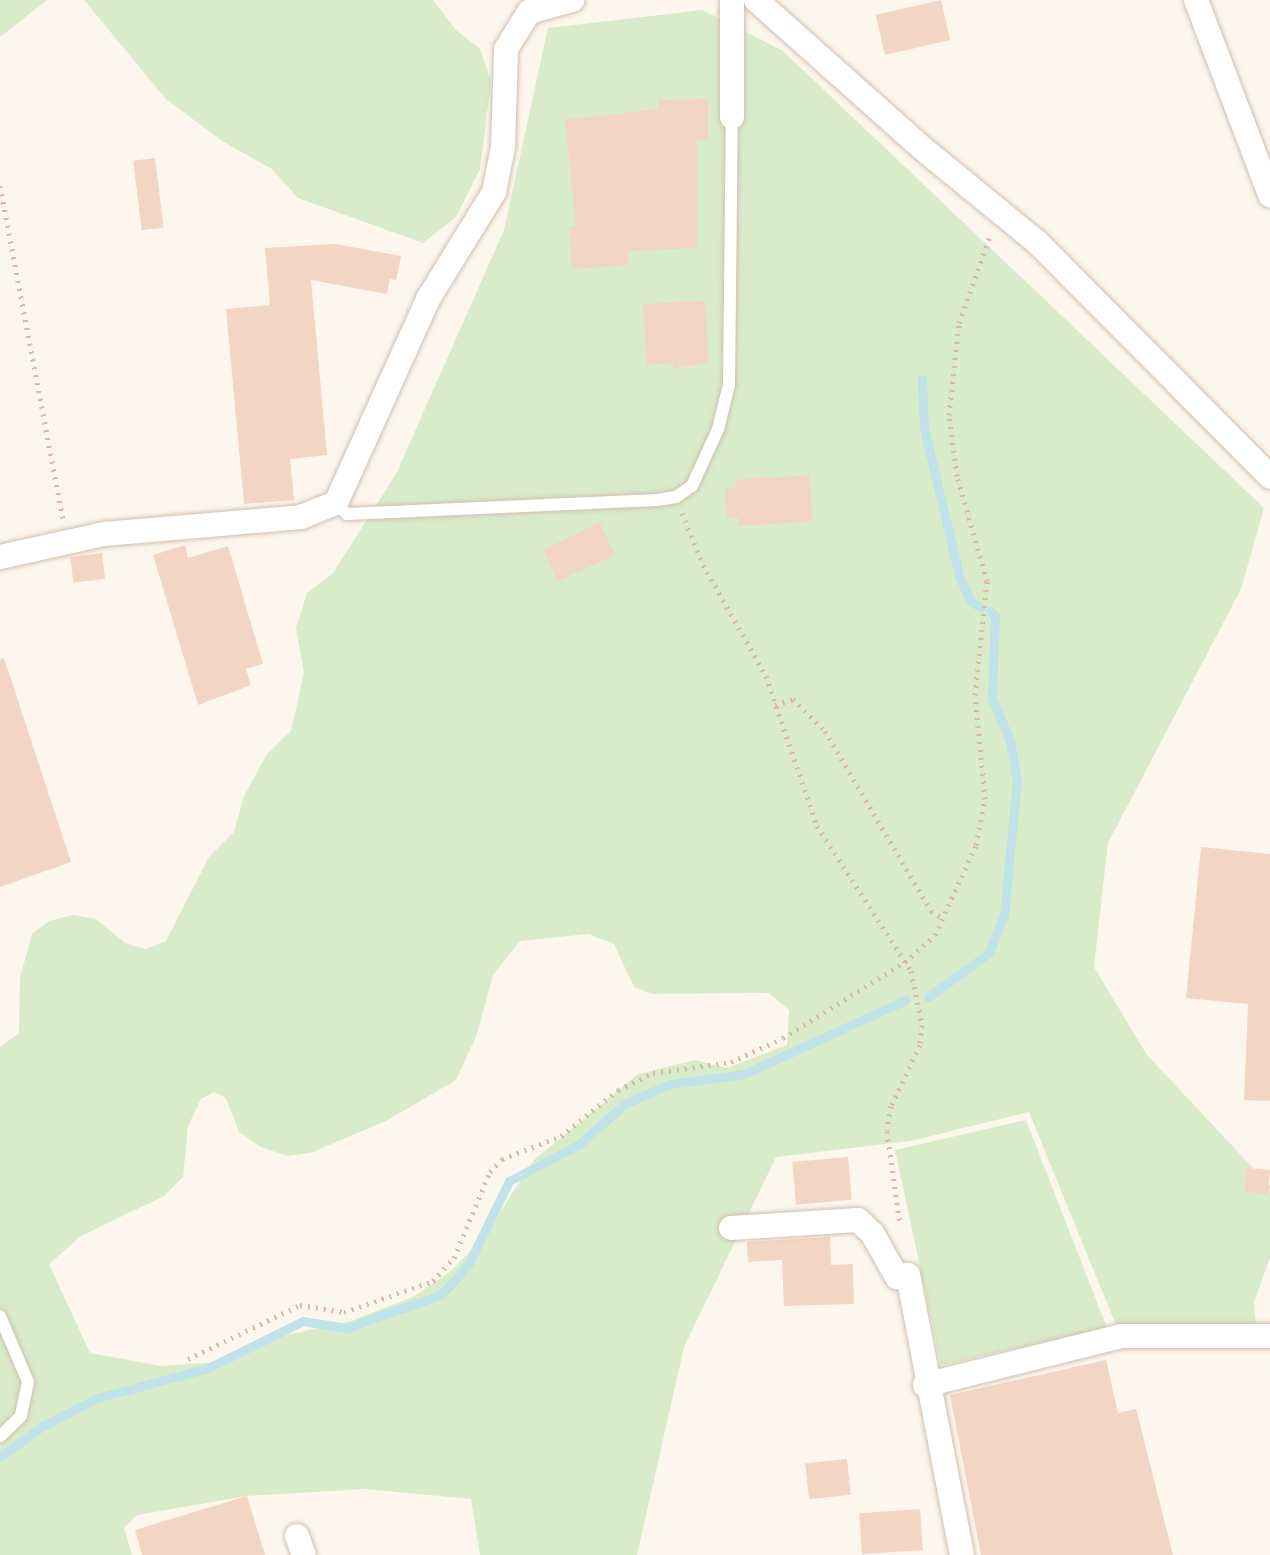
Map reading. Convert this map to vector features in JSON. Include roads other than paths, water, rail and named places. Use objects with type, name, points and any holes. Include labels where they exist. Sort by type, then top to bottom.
[{"type":"street","points":[[0,557],[67,540],[301,517],[336,503],[428,299],[494,192],[503,147],[506,49],[529,12],[572,0]]},
{"type":"street","points":[[732,0],[732,117]]},
{"type":"street","points":[[756,0],[922,148],[1002,210],[1174,375],[1231,442],[1270,477]]},
{"type":"street","points":[[1196,0],[1270,195]]},
{"type":"street","points":[[731,1228],[858,1220],[872,1233],[897,1277],[908,1275],[925,1385],[962,1555]]},
{"type":"street","points":[[925,1385],[1122,1336],[1270,1336]]},
{"type":"lane","points":[[336,503],[347,514],[676,497],[692,486],[702,470],[729,385],[732,117]]},
{"type":"lane","points":[[0,1316],[28,1382],[21,1416],[0,1436]]},
{"type":"waterway","points":[[922,379],[924,428],[959,575],[970,601],[981,608]]},
{"type":"waterway","points":[[928,997],[989,953],[1004,915],[1017,781],[1010,741],[992,698],[995,616],[990,611]]},
{"type":"waterway","points":[[0,1457],[41,1427],[97,1398],[208,1368],[303,1321],[346,1328],[441,1295],[468,1265],[509,1181],[578,1145],[626,1103],[671,1084],[744,1074],[906,1000]]}]
